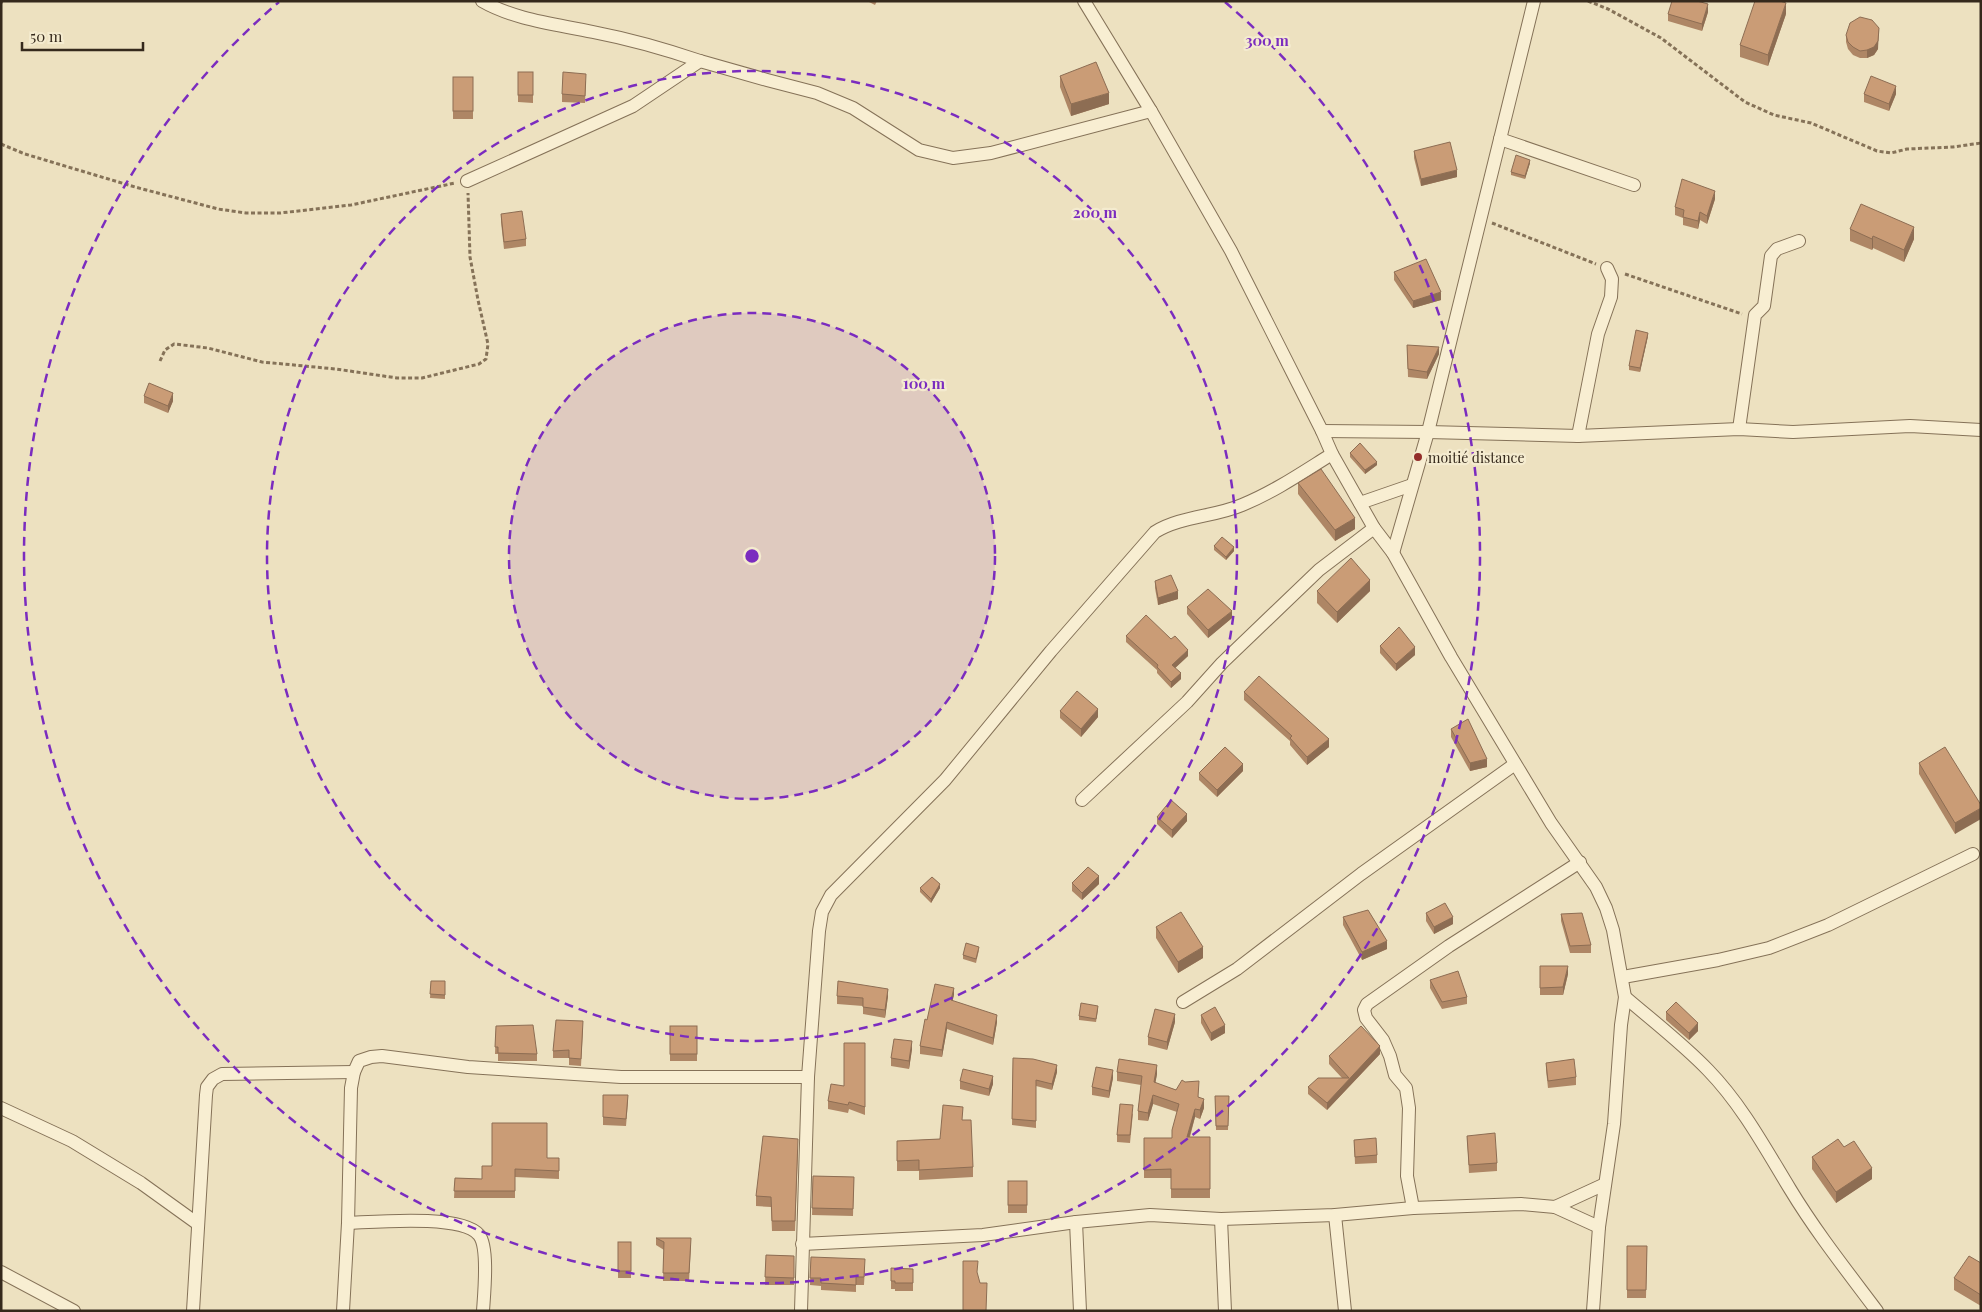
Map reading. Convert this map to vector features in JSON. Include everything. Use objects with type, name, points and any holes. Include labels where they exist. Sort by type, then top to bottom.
[{"type":"street","points":[[482,1],[493,7],[523,17],[661,48],[700,61],[818,93],[853,108],[919,150],[953,158],[991,153],[1151,111]]},
{"type":"street","points":[[1084,1],[1151,111],[1231,251],[1332,454],[1374,528],[1393,553],[1451,657],[1515,764],[1552,823],[1596,887],[1606,908],[1613,930],[1625,997],[1621,1025],[1614,1124],[1604,1184],[1592,1311]]},
{"type":"street","points":[[1393,553],[1428,432],[1534,1]]},
{"type":"street","points":[[467,181],[633,106],[700,61]]},
{"type":"street","points":[[1500,139],[1634,184]]},
{"type":"street","points":[[1739,429],[1755,316],[1764,306],[1771,256],[1777,249],[1798,241]]},
{"type":"street","points":[[1578,436],[1598,334],[1611,297],[1612,279],[1607,268]]},
{"type":"street","points":[[1322,431],[1578,436],[1739,429],[1793,432],[1910,426],[1981,430]]},
{"type":"street","points":[[802,1311],[802,1244],[808,1077],[819,931],[822,912],[831,895],[945,780],[1051,651],[1155,532],[1168,525],[1241,506],[1275,489],[1332,454]]},
{"type":"street","points":[[1360,503],[1412,485]]},
{"type":"street","points":[[1082,800],[1187,702],[1222,663],[1319,570],[1374,528]]},
{"type":"street","points":[[1183,1002],[1237,969],[1361,874],[1515,764]]},
{"type":"street","points":[[1622,977],[1718,960],[1769,948],[1828,925],[1973,854]]},
{"type":"street","points":[[1413,1208],[1407,1176],[1409,1108],[1406,1088],[1395,1074],[1383,1040],[1366,1018],[1364,1010],[1367,1004],[1449,946],[1580,862]]},
{"type":"street","points":[[1625,997],[1708,1070],[1727,1093],[1761,1138],[1791,1190],[1828,1246],[1877,1311]]},
{"type":"street","points":[[343,1311],[348,1223],[351,1088],[354,1072],[359,1061],[370,1057],[382,1056],[468,1067],[621,1077],[808,1077]]},
{"type":"street","points":[[193,1311],[207,1087],[213,1079],[222,1074],[354,1072]]},
{"type":"street","points":[[1,1108],[72,1141],[141,1183],[198,1224]]},
{"type":"street","points":[[1556,1207],[1604,1184]]},
{"type":"street","points":[[802,1244],[983,1235],[1150,1214],[1221,1218],[1336,1215],[1413,1208],[1521,1204],[1556,1207],[1600,1227]]},
{"type":"street","points":[[1336,1215],[1345,1311]]},
{"type":"street","points":[[1221,1218],[1225,1311]]},
{"type":"street","points":[[348,1223],[435,1221],[466,1227],[479,1234],[484,1245],[483,1311]]},
{"type":"street","points":[[1076,1222],[1080,1311]]},
{"type":"street","points":[[1,1272],[74,1311]]},
{"type":"path","points":[[1588,1],[1608,9],[1661,38],[1745,102],[1774,114],[1811,123],[1877,151],[1890,153],[1907,149],[1952,147],[1981,143]]},
{"type":"path","points":[[1,144],[25,154],[135,187],[218,209],[246,213],[280,213],[351,206],[467,181],[470,212],[470,257],[488,344],[486,359],[479,364],[422,378],[397,378],[336,368],[262,362],[208,348],[174,344],[165,350],[160,361]]},
{"type":"building","points":[[1672,1],[1697,1],[1708,4],[1702,24],[1668,14]]},
{"type":"building","points":[[1755,1],[1780,1],[1786,3],[1768,55],[1740,45]]},
{"type":"building","points":[[1860,17],[1872,20],[1879,28],[1878,41],[1874,47],[1860,51],[1848,42],[1846,35],[1850,23]]},
{"type":"building","points":[[1096,62],[1109,93],[1071,104],[1060,76]]},
{"type":"building","points":[[518,72],[533,72],[533,95],[518,95]]},
{"type":"building","points":[[563,72],[586,74],[585,96],[562,94]]},
{"type":"building","points":[[1871,76],[1896,86],[1889,104],[1864,94]]},
{"type":"building","points":[[453,77],[473,77],[473,111],[453,111]]},
{"type":"building","points":[[1450,142],[1457,170],[1421,179],[1414,151]]},
{"type":"building","points":[[1516,155],[1530,160],[1525,176],[1511,172]]},
{"type":"building","points":[[1682,179],[1715,191],[1707,216],[1700,212],[1698,221],[1683,217],[1684,210],[1675,207]]},
{"type":"building","points":[[1861,204],[1914,227],[1904,250],[1873,236],[1872,239],[1850,229]]},
{"type":"building","points":[[522,211],[526,239],[504,242],[501,214]]},
{"type":"building","points":[[1426,259],[1441,292],[1413,301],[1394,272]]},
{"type":"building","points":[[1636,330],[1648,333],[1640,368],[1629,366]]},
{"type":"building","points":[[1407,345],[1439,347],[1427,372],[1408,369]]},
{"type":"building","points":[[149,383],[173,393],[168,406],[144,396]]},
{"type":"building","points":[[1360,443],[1377,462],[1365,470],[1350,453]]},
{"type":"building","points":[[1321,469],[1355,518],[1335,530],[1298,483]]},
{"type":"building","points":[[1222,537],[1234,547],[1226,557],[1214,546]]},
{"type":"building","points":[[1351,558],[1370,580],[1337,612],[1317,591]]},
{"type":"building","points":[[1171,575],[1178,591],[1158,598],[1155,581]]},
{"type":"building","points":[[1208,589],[1232,611],[1208,630],[1187,607]]},
{"type":"building","points":[[1146,615],[1171,639],[1175,636],[1188,650],[1172,665],[1181,673],[1171,682],[1157,667],[1158,665],[1126,636]]},
{"type":"building","points":[[1399,627],[1415,647],[1396,664],[1380,646]]},
{"type":"building","points":[[1259,676],[1329,739],[1307,757],[1290,738],[1292,736],[1244,692]]},
{"type":"building","points":[[1077,691],[1098,709],[1081,729],[1060,711]]},
{"type":"building","points":[[1468,719],[1487,759],[1470,763],[1451,729]]},
{"type":"building","points":[[1225,747],[1243,764],[1217,790],[1199,773]]},
{"type":"building","points":[[1945,747],[1981,805],[1981,808],[1955,823],[1919,763]]},
{"type":"building","points":[[1171,800],[1187,814],[1172,830],[1157,817]]},
{"type":"building","points":[[1088,867],[1099,876],[1082,893],[1072,883]]},
{"type":"building","points":[[932,877],[940,884],[931,899],[920,888]]},
{"type":"building","points":[[1445,903],[1453,917],[1434,927],[1426,913]]},
{"type":"building","points":[[1368,910],[1387,941],[1362,952],[1343,917]]},
{"type":"building","points":[[1181,912],[1203,947],[1178,962],[1156,927]]},
{"type":"building","points":[[1582,913],[1591,945],[1570,946],[1561,914]]},
{"type":"building","points":[[966,943],[979,947],[976,959],[963,955]]},
{"type":"building","points":[[1540,966],[1568,966],[1563,987],[1540,988]]},
{"type":"building","points":[[1458,971],[1467,997],[1442,1002],[1430,980]]},
{"type":"building","points":[[431,981],[445,981],[445,995],[430,994]]},
{"type":"building","points":[[838,981],[888,989],[885,1010],[863,1007],[863,998],[837,996]]},
{"type":"building","points":[[935,984],[954,988],[951,1000],[997,1015],[993,1038],[947,1022],[942,1050],[920,1046]]},
{"type":"building","points":[[1676,1002],[1698,1023],[1689,1033],[1666,1012]]},
{"type":"building","points":[[1081,1003],[1098,1006],[1096,1019],[1079,1016]]},
{"type":"building","points":[[1215,1007],[1225,1025],[1211,1033],[1201,1015]]},
{"type":"building","points":[[1155,1009],[1175,1014],[1167,1042],[1148,1037]]},
{"type":"building","points":[[556,1020],[583,1021],[581,1059],[569,1058],[569,1050],[553,1051]]},
{"type":"building","points":[[533,1025],[537,1054],[498,1053],[498,1047],[495,1047],[496,1026]]},
{"type":"building","points":[[670,1026],[697,1026],[697,1054],[670,1054]]},
{"type":"building","points":[[1361,1026],[1380,1046],[1327,1103],[1308,1087],[1318,1078],[1349,1078],[1329,1056]]},
{"type":"building","points":[[894,1039],[912,1041],[909,1061],[891,1058]]},
{"type":"building","points":[[844,1043],[865,1043],[865,1107],[849,1102],[848,1105],[828,1101],[831,1084],[844,1086]]},
{"type":"building","points":[[1013,1058],[1033,1059],[1057,1065],[1052,1084],[1036,1080],[1036,1121],[1012,1119]]},
{"type":"building","points":[[1119,1059],[1157,1065],[1154,1082],[1176,1090],[1182,1080],[1185,1082],[1199,1081],[1198,1097],[1204,1099],[1200,1110],[1195,1109],[1187,1137],[1210,1137],[1210,1189],[1171,1189],[1171,1169],[1144,1170],[1144,1138],[1172,1138],[1172,1130],[1179,1104],[1153,1095],[1148,1113],[1138,1111],[1142,1076],[1117,1072]]},
{"type":"building","points":[[1574,1059],[1576,1077],[1548,1081],[1546,1063]]},
{"type":"building","points":[[1096,1067],[1113,1070],[1109,1091],[1092,1087]]},
{"type":"building","points":[[963,1069],[993,1076],[989,1089],[960,1081]]},
{"type":"building","points":[[603,1095],[628,1095],[626,1119],[603,1117]]},
{"type":"building","points":[[1215,1096],[1229,1096],[1228,1126],[1216,1126]]},
{"type":"building","points":[[1120,1104],[1133,1105],[1130,1135],[1117,1135]]},
{"type":"building","points":[[943,1105],[963,1107],[962,1120],[971,1120],[973,1167],[919,1170],[919,1160],[897,1161],[897,1141],[940,1139]]},
{"type":"building","points":[[492,1123],[547,1123],[547,1158],[559,1158],[559,1171],[515,1169],[515,1191],[454,1191],[455,1178],[482,1179],[482,1166],[492,1166]]},
{"type":"building","points":[[1495,1133],[1497,1163],[1469,1165],[1467,1136]]},
{"type":"building","points":[[763,1136],[798,1139],[795,1221],[772,1221],[771,1197],[756,1196]]},
{"type":"building","points":[[1376,1138],[1377,1155],[1355,1157],[1354,1140]]},
{"type":"building","points":[[1838,1139],[1844,1147],[1854,1141],[1872,1168],[1836,1192],[1812,1157]]},
{"type":"building","points":[[813,1176],[854,1177],[853,1209],[812,1208]]},
{"type":"building","points":[[1008,1181],[1027,1181],[1027,1205],[1008,1205]]},
{"type":"building","points":[[656,1238],[691,1238],[689,1273],[663,1273],[664,1242]]},
{"type":"building","points":[[618,1242],[631,1242],[631,1271],[618,1271]]},
{"type":"building","points":[[1627,1246],[1647,1246],[1646,1290],[1627,1290]]},
{"type":"building","points":[[766,1255],[794,1256],[794,1278],[765,1277]]},
{"type":"building","points":[[1969,1256],[1981,1263],[1981,1295],[1954,1278]]},
{"type":"building","points":[[811,1257],[865,1259],[864,1277],[856,1277],[856,1285],[821,1283],[821,1278],[810,1278]]},
{"type":"building","points":[[963,1261],[978,1261],[977,1272],[980,1283],[987,1283],[986,1311],[963,1311]]},
{"type":"building","points":[[891,1268],[913,1269],[913,1283],[895,1283],[895,1281],[891,1281]]},
{"type":"place","name":"moitié distance","points":[[1418,457]]}]
